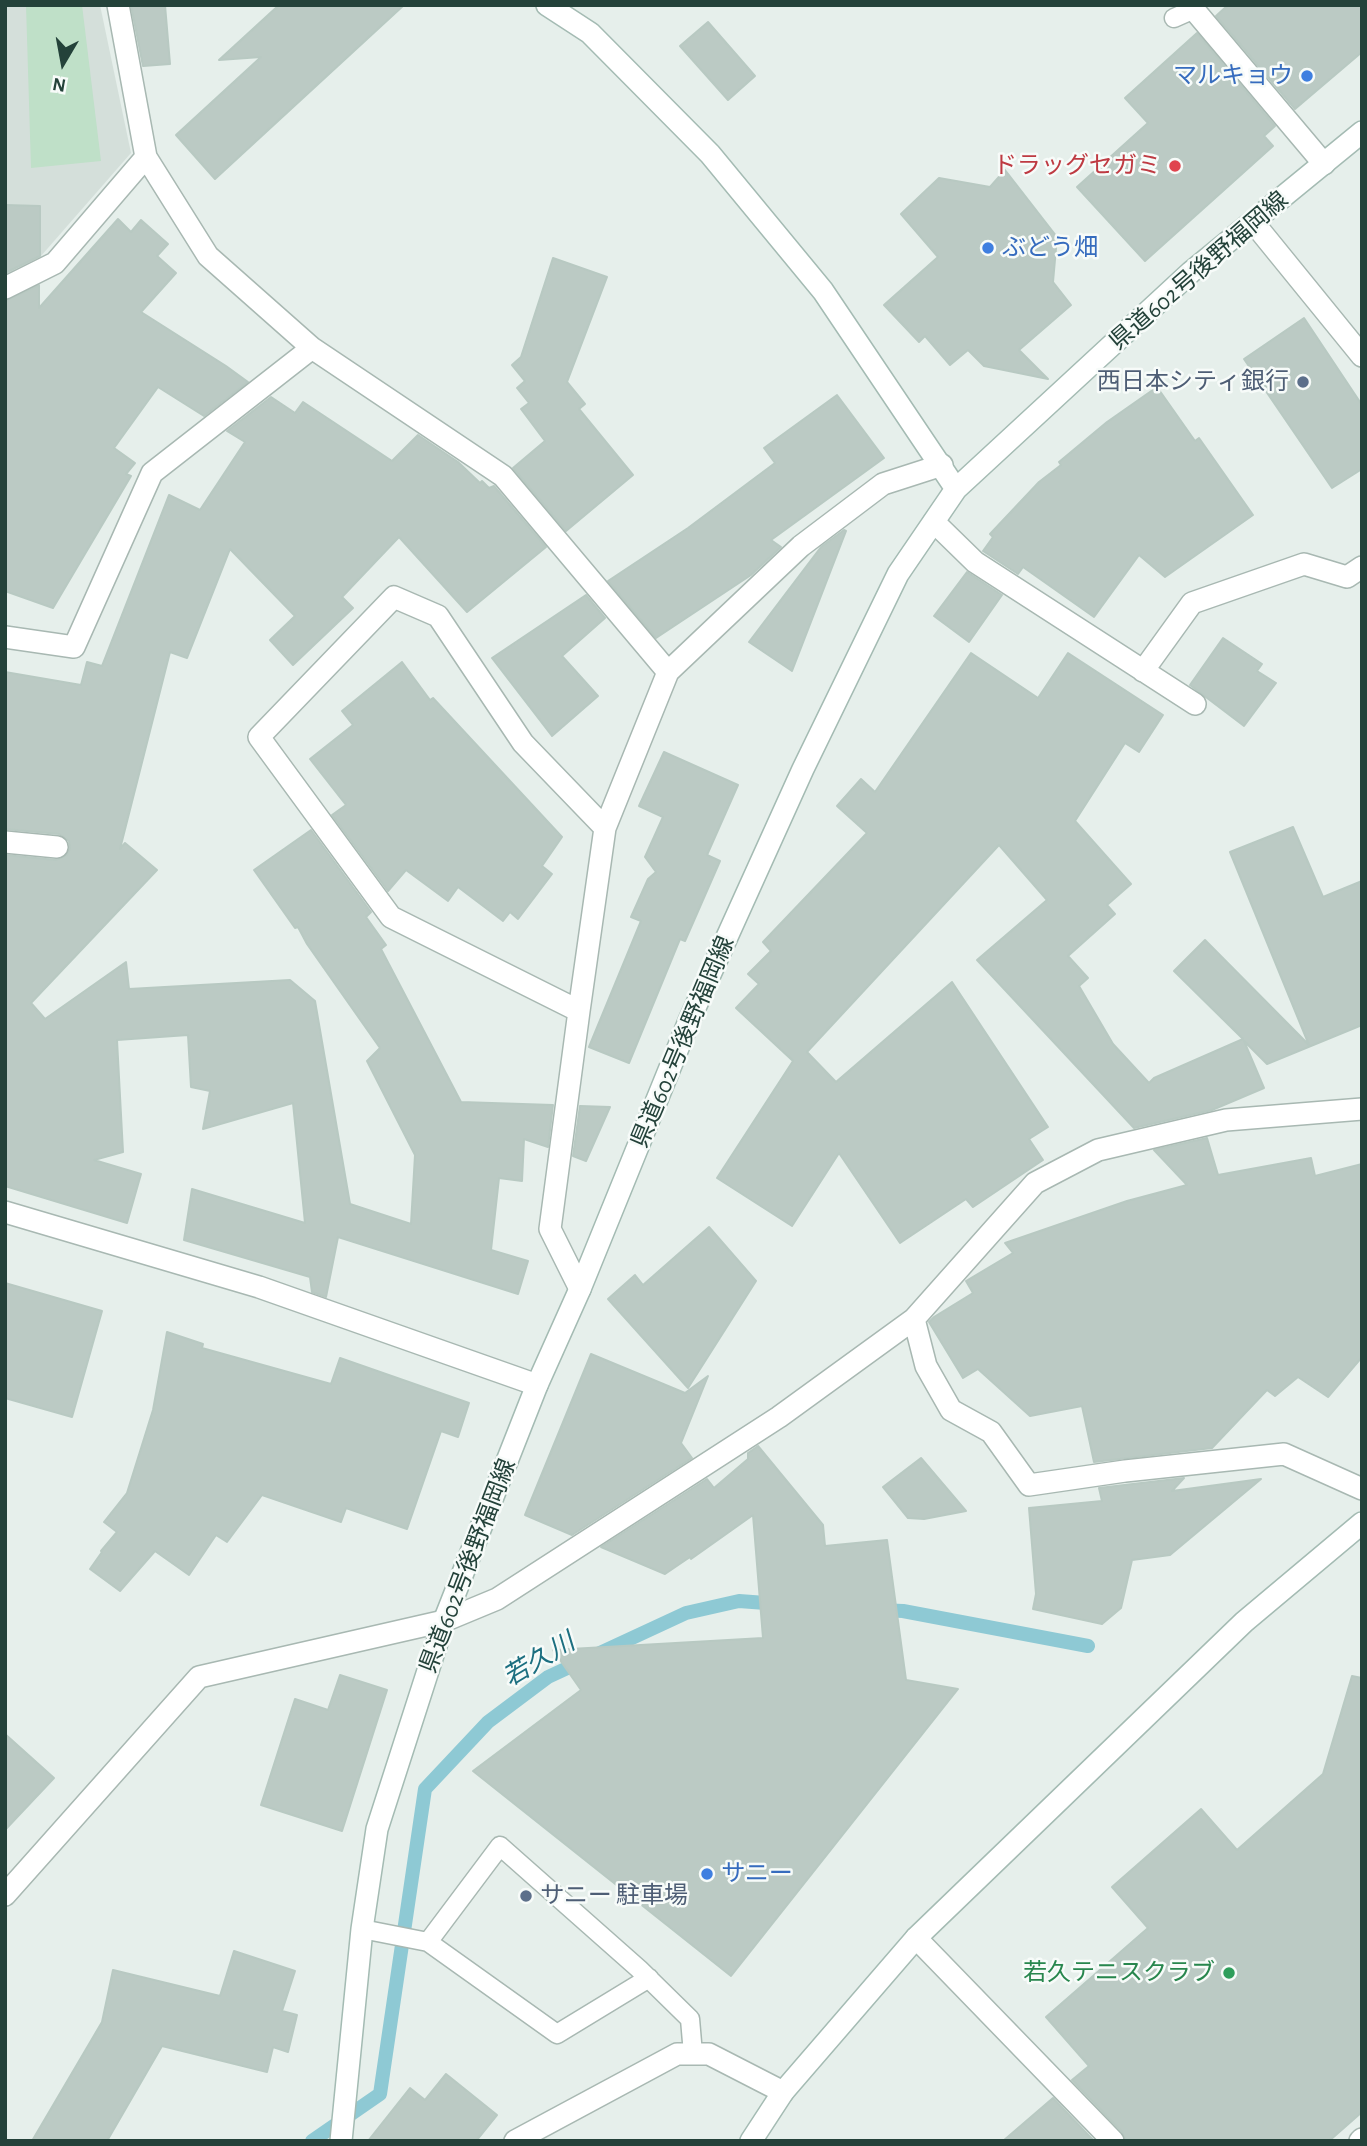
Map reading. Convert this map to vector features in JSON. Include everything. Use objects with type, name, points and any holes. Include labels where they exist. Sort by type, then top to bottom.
[{"type":"street","points":[[118,5],[146,157],[208,256],[312,348],[503,476],[668,672]]},
{"type":"street","points":[[547,5],[590,33],[710,154],[823,291],[956,489]]},
{"type":"street","points":[[1185,11],[1325,164]]},
{"type":"street","name":"県道602号後野福岡線","points":[[341,2137],[362,1929],[377,1829],[443,1621],[537,1385],[580,1289],[689,1021],[803,769],[898,575],[956,489],[1191,272],[1362,132]]},
{"type":"street","points":[[5,288],[55,263],[146,157]]},
{"type":"street","points":[[1253,222],[1362,356]]},
{"type":"street","points":[[5,637],[74,647],[152,473],[312,348]]},
{"type":"street","points":[[580,1289],[550,1229],[605,828],[668,672],[801,546],[883,484],[942,465]]},
{"type":"street","points":[[934,522],[975,562],[1195,705]]},
{"type":"street","points":[[1143,671],[1192,603],[1304,564],[1347,577],[1362,567]]},
{"type":"street","points":[[579,1011],[391,917],[259,737],[394,597],[438,616],[523,743],[605,828]]},
{"type":"street","points":[[5,842],[57,848]]},
{"type":"street","points":[[5,1895],[199,1677],[443,1621],[497,1599],[779,1417],[914,1319],[1035,1183],[1098,1150],[1226,1121],[1362,1109]]},
{"type":"street","points":[[5,1212],[259,1287],[537,1385]]},
{"type":"street","points":[[914,1319],[926,1366],[951,1410],[991,1432],[1028,1485],[1125,1471],[1284,1454],[1362,1489]]},
{"type":"street","points":[[751,2141],[783,2092],[916,1938],[1244,1622],[1362,1523]]},
{"type":"street","points":[[916,1938],[1113,2141]]},
{"type":"street","points":[[515,2141],[677,2054],[709,2054],[783,2092]]},
{"type":"lane","points":[[428,1942],[500,1846],[649,1978],[690,2019],[692,2054]]},
{"type":"lane","points":[[362,1929],[428,1942],[557,2034],[649,1978]]},
{"type":"shaded area","points":[[5,5],[100,5],[131,153],[41,256],[5,275]]},
{"type":"green space","points":[[26,5],[82,5],[101,161],[31,168]]},
{"type":"building","points":[[131,5],[165,5],[170,64],[143,66]]},
{"type":"building","points":[[279,5],[404,5],[215,179],[176,135],[261,57],[219,60]]},
{"type":"building","name":"マルキョウ","points":[[1228,5],[1362,5],[1362,52],[1295,109],[1216,16]]},
{"type":"building","points":[[708,22],[755,76],[728,100],[680,46]]},
{"type":"building","name":"ドラッグセガミ","points":[[1197,33],[1275,126],[1264,136],[1273,146],[1145,261],[1077,187],[1148,123],[1125,98]]},
{"type":"building","points":[[1005,170],[1057,237],[1053,282],[1071,305],[1019,350],[1048,379],[984,366],[968,350],[950,365],[925,336],[919,342],[884,305],[938,257],[901,214],[939,178],[990,187]]},
{"type":"building","points":[[5,205],[40,206],[40,256],[5,273]]},
{"type":"building","points":[[118,219],[131,232],[141,220],[168,244],[157,256],[176,273],[141,312],[248,382],[204,416],[158,387],[114,448],[135,463],[126,474],[131,476],[53,608],[5,591],[5,301],[39,285],[39,308]]},
{"type":"building","points":[[553,258],[607,277],[567,382],[585,404],[579,409],[633,475],[566,531],[513,468],[545,441],[521,409],[529,403],[517,388],[525,381],[512,365],[521,357]]},
{"type":"building","name":"西日本シティ銀行","points":[[1304,318],[1362,405],[1362,469],[1332,488],[1244,359]]},
{"type":"building","points":[[1157,387],[1195,441],[1199,438],[1253,515],[1165,577],[1139,555],[1094,617],[1023,567],[1018,574],[983,551],[993,537],[990,534],[1039,482],[1061,465],[1059,462],[1107,422]]},
{"type":"building","points":[[837,395],[884,458],[771,540],[781,547],[751,575],[656,638],[608,581],[688,528],[775,463],[764,448]]},
{"type":"building","points":[[271,397],[295,413],[303,402],[392,461],[418,435],[458,462],[480,483],[482,481],[489,488],[494,486],[546,547],[467,612],[399,537],[342,597],[353,608],[293,665],[270,640],[295,616],[230,549],[187,658],[170,652],[120,849],[125,843],[157,870],[31,1003],[45,1019],[126,962],[129,989],[290,980],[315,1001],[350,1204],[411,1224],[415,1155],[367,1061],[380,1048],[298,927],[295,928],[254,870],[311,830],[371,912],[366,917],[386,945],[381,949],[461,1102],[553,1105],[548,1147],[524,1139],[522,1181],[499,1178],[491,1250],[528,1261],[518,1294],[338,1237],[326,1297],[312,1292],[310,1277],[184,1240],[192,1189],[305,1223],[293,1103],[203,1129],[210,1091],[191,1087],[188,1035],[117,1040],[123,1152],[94,1160],[141,1174],[127,1223],[5,1186],[5,855],[56,860],[67,855],[70,848],[69,841],[59,834],[5,829],[5,672],[81,685],[87,662],[102,666],[169,495],[200,510],[245,442],[227,431]]},
{"type":"building","points":[[846,531],[792,671],[749,642],[821,547]]},
{"type":"building","points":[[967,572],[1002,595],[969,642],[934,616]]},
{"type":"building","points":[[586,595],[605,618],[562,656],[598,696],[552,736],[492,658]]},
{"type":"building","points":[[1223,638],[1262,664],[1257,671],[1276,683],[1244,726],[1190,685]]},
{"type":"building","points":[[971,653],[1038,698],[1068,653],[1163,715],[1139,752],[1125,743],[1075,821],[1131,884],[1107,905],[1115,914],[1068,956],[1088,978],[1079,986],[1113,1044],[1149,1083],[1154,1078],[1243,1039],[1174,971],[1205,940],[1309,1045],[1230,852],[1293,827],[1323,897],[1362,881],[1362,1025],[1267,1064],[1244,1041],[1264,1088],[1212,1110],[1134,1128],[977,960],[1047,900],[999,845],[807,1052],[836,1082],[952,982],[1048,1127],[1029,1139],[1043,1160],[973,1207],[966,1199],[900,1243],[839,1153],[792,1226],[717,1178],[793,1061],[736,1008],[759,984],[748,974],[771,951],[763,942],[867,833],[837,806],[861,779],[875,792]]},
{"type":"building","points":[[402,662],[430,700],[433,698],[562,837],[542,866],[552,874],[518,919],[510,912],[503,921],[458,887],[448,901],[406,870],[388,891],[332,815],[346,805],[310,759],[353,725],[342,711]]},
{"type":"building","points":[[664,752],[738,785],[707,855],[720,861],[685,941],[680,939],[629,1063],[589,1047],[641,921],[631,917],[648,879],[656,872],[645,857],[663,817],[639,806]]},
{"type":"building","points":[[580,1106],[610,1107],[586,1161],[573,1156]]},
{"type":"building","points":[[1207,1138],[1218,1175],[1311,1158],[1315,1176],[1362,1164],[1362,1357],[1328,1397],[1298,1377],[1275,1396],[1267,1390],[1212,1448],[1094,1462],[1082,1406],[1030,1416],[978,1369],[963,1378],[929,1322],[973,1293],[966,1281],[1013,1253],[1005,1243],[1127,1201],[1187,1185],[1154,1150]]},
{"type":"building","points":[[709,1227],[756,1281],[688,1388],[608,1299],[635,1275],[643,1285]]},
{"type":"building","points":[[5,1283],[102,1311],[72,1417],[5,1398]]},
{"type":"building","points":[[167,1332],[203,1344],[202,1348],[331,1384],[340,1358],[469,1403],[458,1437],[441,1431],[407,1529],[346,1508],[341,1522],[262,1495],[227,1542],[216,1535],[189,1575],[155,1551],[120,1591],[90,1569],[117,1532],[104,1522],[127,1493],[153,1410]]},
{"type":"building","points":[[591,1354],[685,1393],[708,1376],[681,1443],[692,1458],[572,1535],[525,1515]]},
{"type":"building","name":"サニー","points":[[758,1446],[823,1525],[825,1546],[887,1540],[906,1680],[958,1689],[731,1976],[473,1771],[581,1690],[553,1650],[763,1638],[753,1515],[665,1574],[601,1547],[707,1479],[714,1488],[748,1459],[748,1453]]},
{"type":"building","points":[[921,1458],[966,1511],[924,1519],[908,1518],[883,1487]]},
{"type":"building","points":[[1184,1478],[1172,1491],[1261,1479],[1170,1555],[1132,1560],[1121,1608],[1102,1624],[1033,1609],[1036,1594],[1029,1508],[1102,1501],[1099,1488]]},
{"type":"building","points":[[340,1675],[387,1690],[342,1831],[261,1805],[295,1699],[328,1710]]},
{"type":"building","name":"若久テニスクラブ","points":[[1352,1676],[1362,1678],[1362,2112],[1329,2141],[1126,2141],[1122,2132],[1072,2080],[1089,2066],[1046,2017],[1148,1928],[1112,1887],[1201,1809],[1237,1850],[1323,1774]]},
{"type":"building","points":[[5,1734],[54,1778],[5,1830]]},
{"type":"building","points":[[234,1951],[295,1971],[282,2011],[297,2015],[288,2052],[273,2047],[267,2072],[162,2046],[107,2141],[32,2141],[102,2022],[113,1970],[220,1996]]},
{"type":"building","points":[[446,2074],[497,2115],[476,2141],[368,2141],[410,2088],[425,2100]]},
{"type":"building","points":[[1053,2098],[1094,2141],[1003,2141]]},
{"type":"waterway","name":"若久川","points":[[312,2141],[380,2094],[425,1789],[488,1722],[548,1677],[686,1613],[739,1601],[779,1604]]},
{"type":"waterway","name":"若久川","points":[[879,1610],[903,1611],[1088,1646]]},
{"type":"place","name":"マルキョウ","points":[[1307,76]]},
{"type":"place","name":"ドラッグセガミ","points":[[1175,166]]},
{"type":"place","name":"ぶどう畑","points":[[988,248]]},
{"type":"place","name":"西日本シティ銀行","points":[[1303,382]]},
{"type":"place","name":"サニー","points":[[707,1874]]},
{"type":"place","name":"サニー 駐車場","points":[[526,1896]]},
{"type":"place","name":"若久テニスクラブ","points":[[1229,1973]]}]
